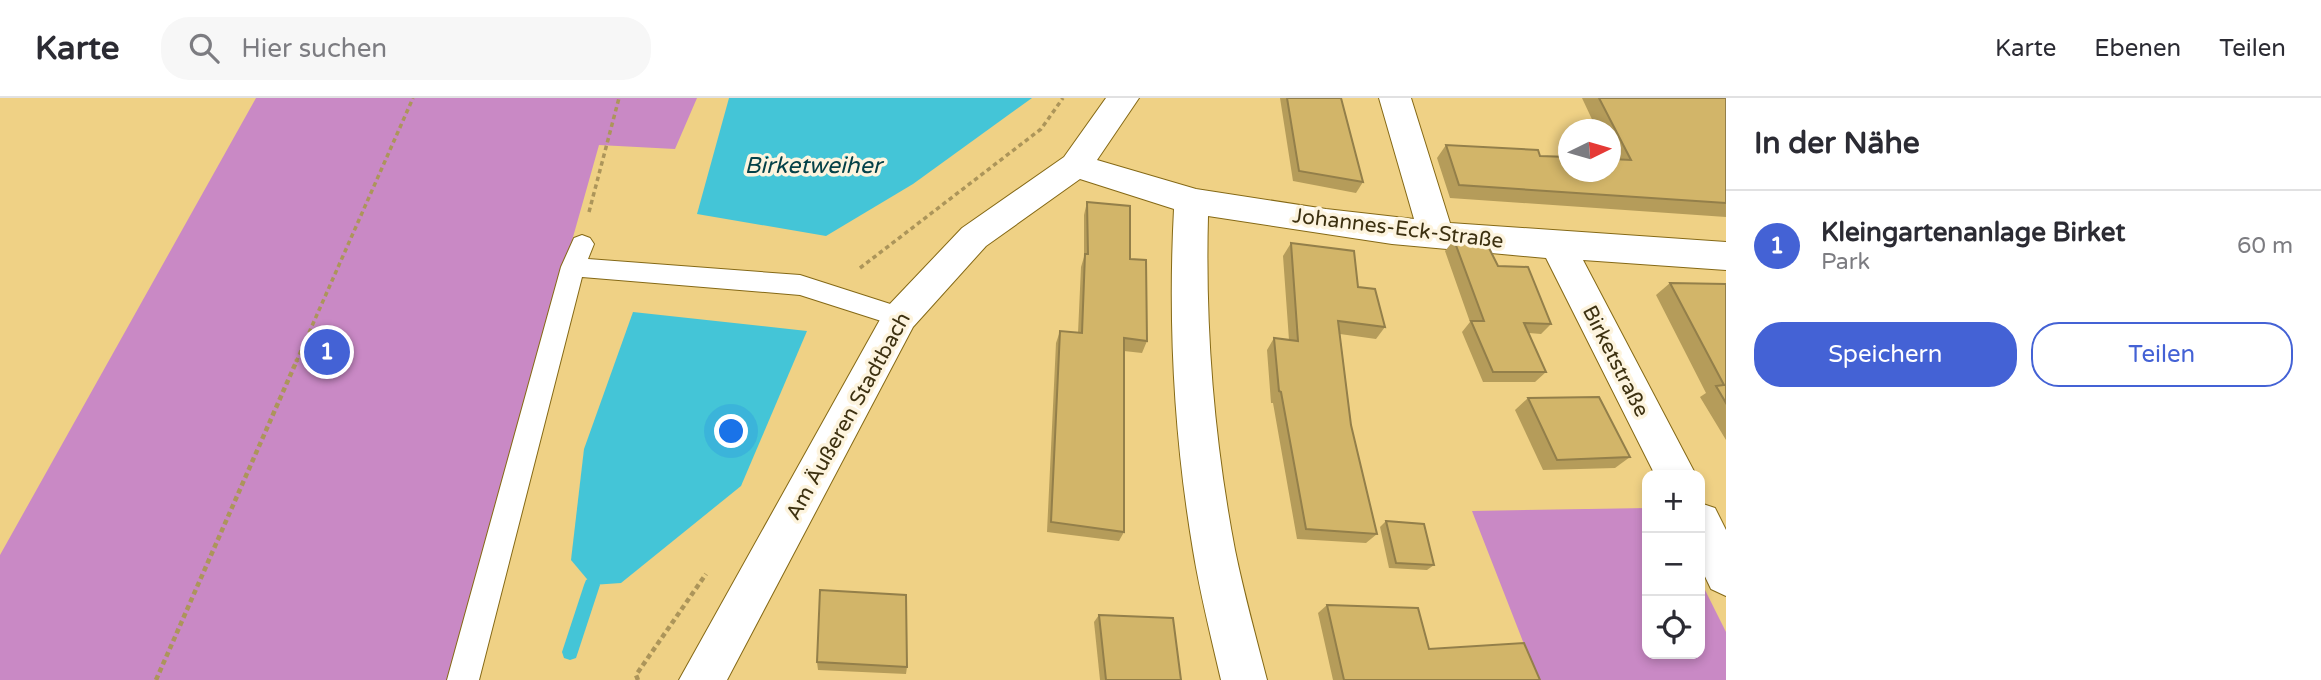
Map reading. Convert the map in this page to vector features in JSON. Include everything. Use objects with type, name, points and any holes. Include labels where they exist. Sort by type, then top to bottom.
[{"type":"street","name":"Am Äußeren Stadtbach","points":[[702,680],[900,317],[974,237],[1076,165],[1123,98]]},
{"type":"street","points":[[1395,98],[1436,235]]},
{"type":"street","name":"Johannes-Eck-Straße","points":[[1076,165],[1191,200],[1371,228],[1558,246],[1726,256]]},
{"type":"street","points":[[1191,200],[1188,253],[1194,413],[1214,551],[1244,680]]},
{"type":"street","name":"Birketstraße","points":[[1558,246],[1673,470]]},
{"type":"street","points":[[1705,532],[1726,575]]},
{"type":"lane","points":[[463,680],[578,255],[800,285],[900,317]]},
{"type":"path","points":[[156,680],[413,98]]},
{"type":"path","points":[[578,255],[619,98]]},
{"type":"path","points":[[826,294],[1041,130],[1063,98]]},
{"type":"shaded area","points":[[256,98],[697,98],[675,149],[599,145],[448,680],[0,680],[0,555]]},
{"type":"shaded area","points":[[1642,508],[1642,659],[1705,659],[1705,590],[1726,632],[1726,680],[1538,680],[1472,511]]},
{"type":"water","name":"Birketweiher","points":[[729,98],[1032,98],[913,184],[826,236],[697,214]]},
{"type":"water","points":[[633,312],[807,331],[741,486],[621,583],[592,585],[571,560],[584,449]]},
{"type":"building","points":[[1287,98],[1341,98],[1363,182],[1299,171]]},
{"type":"building","points":[[1599,98],[1726,98],[1726,203],[1459,185],[1446,145],[1538,150],[1540,156],[1558,157],[1558,182],[1621,182],[1621,160],[1631,160],[1621,141],[1621,119],[1610,119]]},
{"type":"building","points":[[1087,202],[1130,206],[1130,259],[1146,260],[1147,341],[1124,338],[1124,532],[1051,522],[1060,331],[1082,333],[1085,254],[1088,254]]},
{"type":"building","points":[[1454,240],[1487,244],[1498,266],[1528,267],[1551,324],[1524,323],[1546,372],[1493,372],[1471,321],[1484,321]]},
{"type":"building","points":[[1291,243],[1354,251],[1358,287],[1375,289],[1385,327],[1338,321],[1351,425],[1377,534],[1306,529],[1279,391],[1274,338],[1298,341]]},
{"type":"building","points":[[1670,283],[1726,284],[1726,403],[1716,386],[1724,385]]},
{"type":"building","points":[[1599,397],[1630,457],[1557,460],[1528,398]]},
{"type":"building","points":[[1386,521],[1424,524],[1434,565],[1396,563]]},
{"type":"building","points":[[820,590],[906,595],[907,667],[817,662]]},
{"type":"building","points":[[1327,605],[1418,608],[1429,649],[1524,643],[1540,680],[1344,680]]},
{"type":"building","points":[[1099,615],[1173,618],[1181,680],[1106,680]]},
{"type":"waterway","points":[[570,652],[592,585]]},
{"type":"place","name":"Kleingartenanlage Birket","points":[[327,352]]}]
